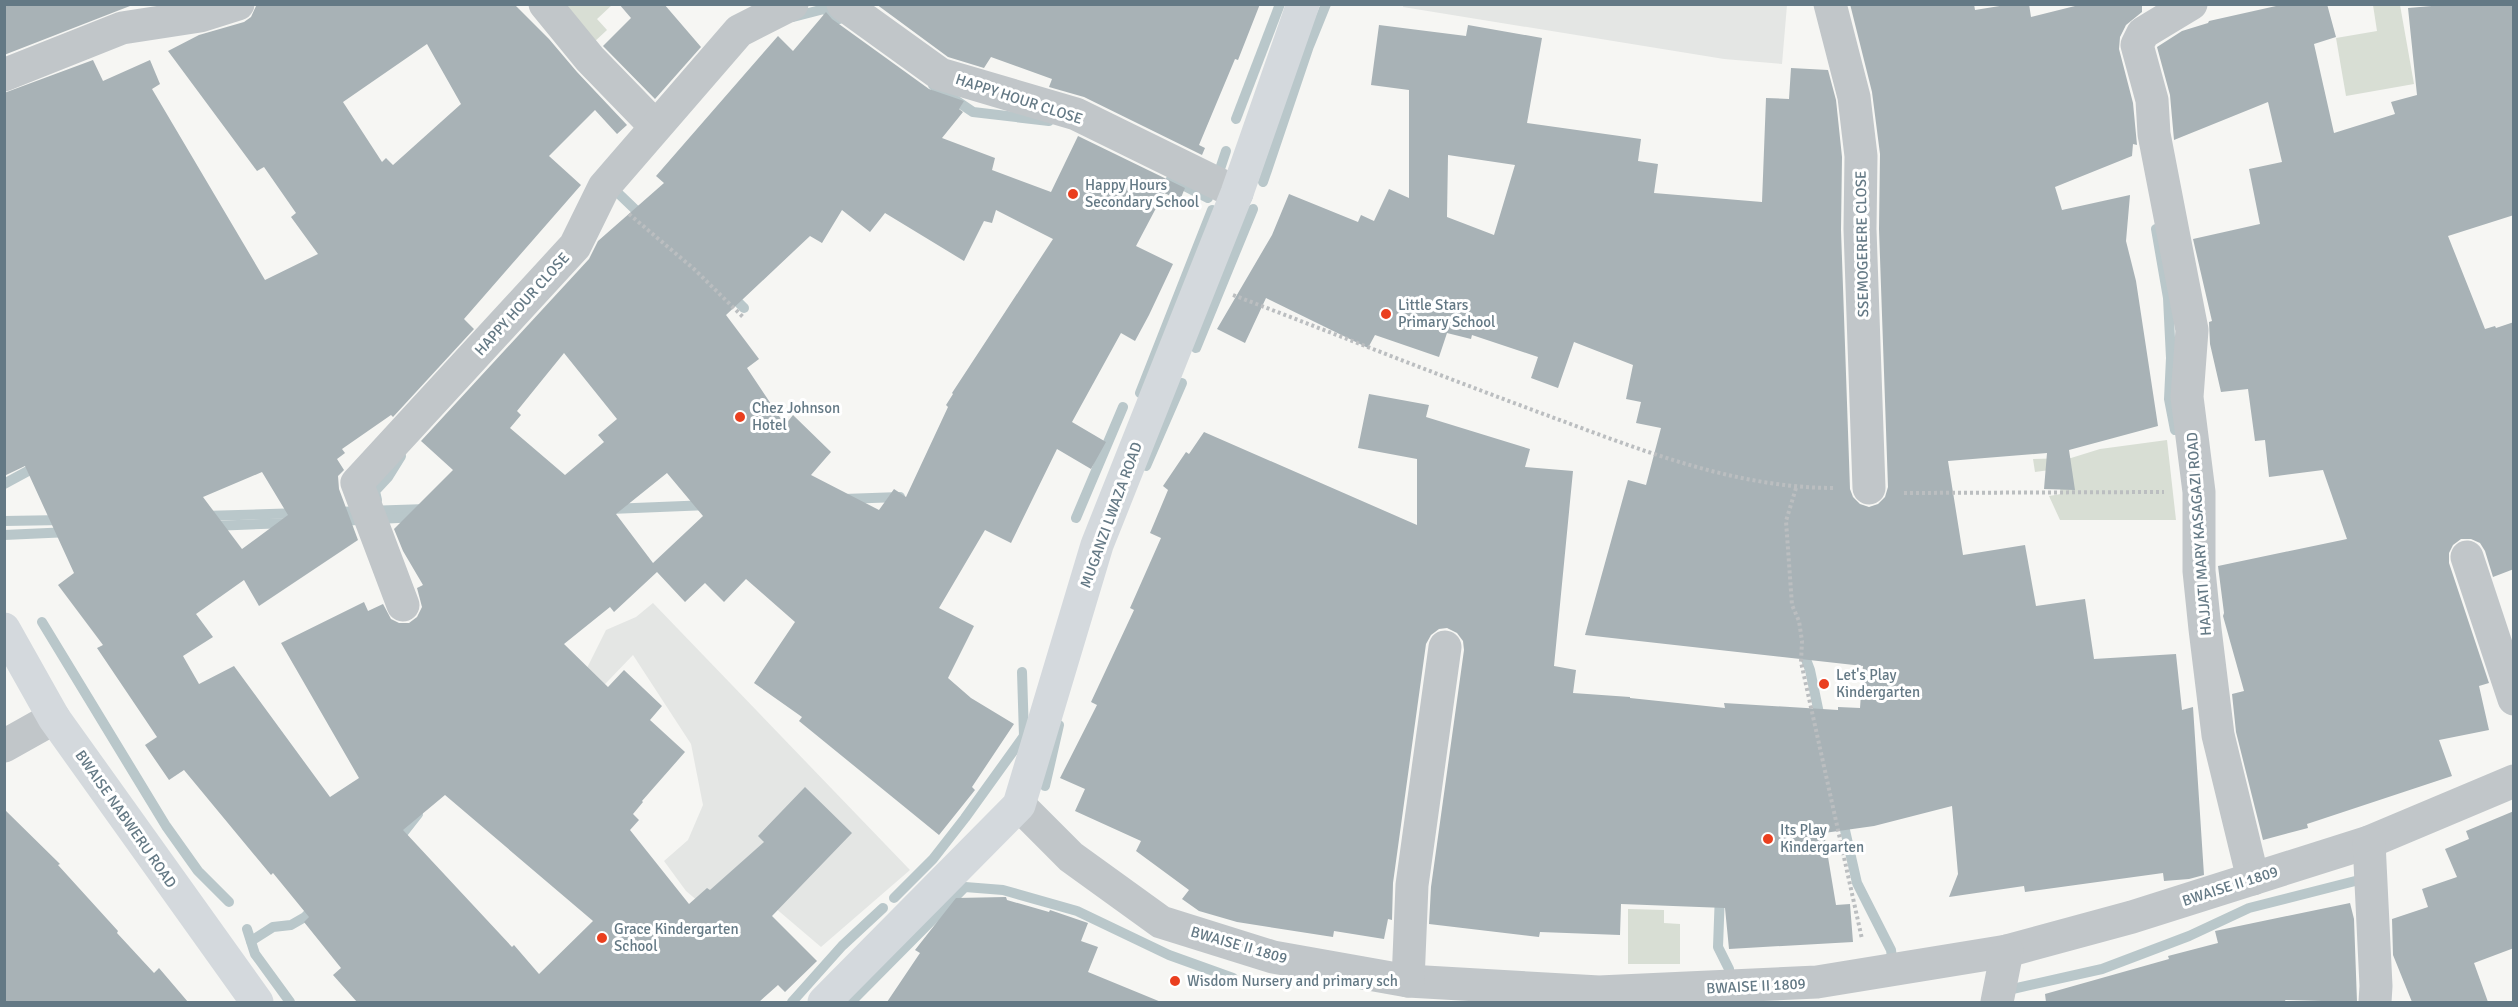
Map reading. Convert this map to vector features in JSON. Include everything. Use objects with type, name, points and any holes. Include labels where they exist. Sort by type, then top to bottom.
[{"type":"street","points":[[4,75],[122,28],[200,16],[238,4]]},
{"type":"street","points":[[545,4],[590,58],[655,126]]},
{"type":"street","name":"HAPPY HOUR CLOSE","points":[[403,605],[357,483],[575,246],[604,187],[739,31],[792,4]]},
{"type":"street","name":"HAPPY HOUR CLOSE","points":[[843,4],[940,74],[1076,114],[1237,193]]},
{"type":"street","name":"MUGANZI LWAZA ROAD","points":[[824,1002],[1019,805],[1096,545],[1237,193],[1303,4]]},
{"type":"street","name":"SSEMOGERERE CLOSE","points":[[1830,4],[1854,98],[1861,156],[1860,229],[1869,488]]},
{"type":"street","name":"HAJJATI MARY KASAGAZI ROAD","points":[[2191,4],[2143,33],[2137,45],[2152,100],[2154,134],[2192,330],[2187,398],[2199,492],[2199,571],[2218,735],[2253,879]]},
{"type":"street","points":[[2467,557],[2514,699]]},
{"type":"street","name":"BWAISE NABWERU ROAD","points":[[4,629],[54,718],[257,1002]]},
{"type":"street","points":[[1408,981],[1412,885],[1444,647]]},
{"type":"street","points":[[4,746],[54,718]]},
{"type":"street","name":"BWAISE II 1809","points":[[1019,805],[1071,857],[1161,921],[1273,957],[1408,981],[1599,992],[1817,982],[2007,951],[2132,917],[2369,842],[2514,781]]},
{"type":"street","points":[[2369,842],[2375,1002]]},
{"type":"street","points":[[1997,1002],[2007,951]]},
{"type":"path","points":[[604,187],[614,201],[694,269],[743,317]]},
{"type":"path","points":[[1202,283],[1502,399],[1671,461],[1796,488],[1869,488],[1884,492],[1914,494],[2199,492]]},
{"type":"path","points":[[1796,488],[1786,521],[1792,605],[1799,621],[1802,641],[1801,662],[1855,899],[1868,973]]},
{"type":"shaded area","points":[[1404,4],[1787,5],[1782,64],[1724,59],[1403,7]]},
{"type":"shaded area","points":[[558,5],[612,5],[597,19],[607,30],[593,43]]},
{"type":"shaded area","points":[[2373,5],[2400,5],[2414,84],[2346,96],[2336,38],[2377,31]]},
{"type":"shaded area","points":[[2167,440],[2176,520],[2060,520],[2049,496],[2061,494],[2057,469],[2035,472],[2033,459],[2071,458],[2100,449]]},
{"type":"shaded area","points":[[653,603],[910,870],[821,947],[753,889],[699,902],[686,891],[664,861],[688,840],[703,805],[691,744],[633,655],[584,706],[582,678],[606,630],[636,617]]},
{"type":"shaded area","points":[[1628,909],[1664,910],[1664,923],[1680,924],[1680,964],[1628,964]]},
{"type":"building","points":[[4,4],[130,4],[130,6],[4,55]]},
{"type":"building","points":[[260,4],[514,4],[627,125],[617,134],[595,110],[549,156],[581,185],[464,319],[474,329],[393,417],[391,415],[342,449],[345,453],[337,459],[344,470],[338,476],[339,489],[358,540],[259,606],[244,580],[196,614],[213,637],[183,656],[199,684],[234,666],[330,797],[359,778],[281,643],[364,602],[368,611],[383,604],[391,619],[399,623],[409,623],[417,617],[422,607],[417,588],[423,585],[403,551],[394,529],[453,470],[421,441],[589,259],[598,241],[664,183],[656,176],[778,36],[793,51],[826,12],[832,19],[929,89],[964,101],[959,109],[963,112],[942,138],[995,158],[992,170],[1051,192],[1078,136],[1185,188],[1180,200],[1164,193],[1136,246],[1173,264],[1149,315],[1135,341],[1121,333],[1072,422],[1106,442],[1091,469],[1057,449],[1011,543],[985,530],[939,608],[974,626],[948,678],[971,698],[1014,724],[972,787],[975,790],[939,835],[799,721],[802,717],[754,683],[795,622],[746,579],[724,602],[705,583],[685,602],[657,572],[614,612],[610,607],[564,644],[608,687],[624,670],[662,706],[650,720],[685,752],[642,801],[633,814],[639,820],[630,830],[689,904],[707,888],[710,890],[764,842],[758,836],[805,787],[852,833],[772,916],[817,961],[785,992],[778,985],[759,1002],[357,1002],[333,975],[341,968],[304,922],[309,917],[273,873],[271,875],[184,770],[169,780],[145,745],[157,737],[97,648],[103,645],[58,585],[74,573],[25,466],[4,476],[4,93],[93,60],[103,81],[150,60],[160,84],[152,89],[265,280],[318,254],[291,217],[296,213],[264,167],[257,171],[168,51],[199,35],[244,22],[251,17],[256,6]],"holes":[[[427,44],[461,104],[393,165],[386,158],[382,162],[343,102]],[[842,210],[870,232],[885,213],[964,261],[984,221],[992,223],[996,210],[1053,239],[952,393],[946,405],[948,407],[906,497],[894,489],[879,510],[811,475],[831,452],[793,415],[785,425],[747,368],[759,359],[726,315],[810,236],[822,243]],[[564,353],[617,419],[598,435],[604,442],[565,475],[510,428],[521,415],[517,411]],[[262,472],[288,515],[242,549],[203,497]],[[667,473],[703,516],[653,563],[616,514]],[[445,795],[593,921],[539,974],[514,945],[512,947],[403,830]]]},
{"type":"building","points":[[619,4],[664,4],[701,47],[655,99],[603,46],[631,18]]},
{"type":"building","points":[[876,4],[1260,4],[1238,60],[1235,59],[1199,145],[1205,148],[1202,155],[1084,97],[1049,87],[1052,79],[991,57],[984,68],[948,57]]},
{"type":"building","points":[[1850,4],[1974,4],[1975,10],[2012,4],[2029,4],[2031,17],[2083,4],[2142,4],[2142,12],[2126,25],[2120,37],[2119,49],[2133,103],[2137,145],[2133,144],[2132,156],[2055,187],[2062,210],[2130,195],[2126,241],[2136,281],[2158,426],[2069,450],[2075,490],[2044,489],[2047,453],[1948,461],[1963,555],[2025,545],[2036,606],[2085,599],[2094,659],[2176,654],[2182,710],[2193,707],[2204,875],[2164,881],[2163,873],[2025,892],[2024,886],[1949,897],[1958,874],[1952,806],[1874,826],[1824,833],[1836,905],[1850,904],[1853,942],[1729,949],[1725,908],[1621,904],[1620,935],[1540,932],[1539,937],[1429,924],[1431,887],[1464,650],[1463,641],[1457,633],[1447,628],[1439,629],[1431,635],[1426,644],[1393,883],[1392,920],[1388,919],[1384,939],[1334,931],[1333,937],[1237,922],[1199,911],[1182,899],[1189,890],[1136,851],[1141,841],[1075,811],[1085,789],[1060,778],[1097,705],[1091,702],[1134,610],[1130,608],[1161,538],[1150,533],[1168,490],[1163,486],[1186,452],[1189,454],[1204,432],[1417,525],[1417,459],[1358,448],[1369,394],[1429,405],[1426,417],[1530,449],[1525,467],[1573,471],[1554,666],[1576,670],[1573,693],[1725,708],[1724,703],[1838,710],[1838,707],[1860,708],[1863,666],[1585,635],[1628,480],[1646,485],[1661,428],[1636,423],[1641,402],[1626,399],[1633,365],[1574,342],[1558,388],[1531,378],[1538,357],[1472,335],[1471,339],[1447,333],[1439,357],[1375,335],[1368,348],[1266,298],[1245,343],[1217,329],[1272,235],[1289,194],[1358,222],[1361,215],[1374,221],[1389,189],[1409,198],[1409,90],[1371,85],[1379,25],[1466,36],[1468,25],[1542,38],[1527,123],[1641,139],[1638,161],[1658,164],[1654,193],[1762,202],[1766,98],[1789,99],[1791,68],[1828,70],[1836,100],[1842,157],[1841,230],[1850,489],[1853,497],[1860,504],[1869,507],[1878,504],[1885,497],[1888,487],[1879,229],[1880,154],[1872,92]],"holes":[[[1448,155],[1515,165],[1494,235],[1447,217]]]},
{"type":"building","points":[[2285,4],[2327,4],[2336,37],[2314,44],[2334,133],[2395,114],[2391,102],[2417,95],[2408,8],[2455,4],[2514,4],[2514,215],[2448,236],[2485,329],[2514,322],[2514,569],[2493,577],[2485,551],[2480,543],[2471,539],[2461,539],[2453,545],[2449,553],[2449,563],[2489,683],[2479,686],[2489,730],[2439,740],[2452,776],[2307,824],[2308,828],[2263,840],[2236,732],[2232,694],[2244,691],[2223,616],[2218,566],[2347,539],[2323,470],[2269,477],[2265,440],[2255,441],[2248,389],[2221,392],[2210,344],[2209,322],[2212,321],[2193,239],[2260,224],[2249,169],[2282,162],[2268,102],[2174,140],[2170,95],[2157,47],[2182,31],[2209,21]]},
{"type":"building","points":[[4,809],[60,864],[58,865],[154,973],[159,968],[188,1002],[4,1002]]},
{"type":"building","points":[[2514,811],[2514,948],[2474,963],[2488,1002],[2412,1002],[2393,955],[2392,919],[2428,907],[2422,889],[2457,877],[2445,849],[2469,839],[2466,831]]},
{"type":"building","points":[[1006,897],[1007,900],[1049,912],[1050,910],[1088,923],[1081,941],[1098,947],[1088,972],[1161,1002],[887,1002],[920,953],[915,950],[956,898]]},
{"type":"building","points":[[2350,903],[2354,919],[2357,1002],[2285,1000],[2286,1002],[2046,1002],[2045,994],[2218,943],[2215,931]]},
{"type":"waterway","points":[[1236,119],[1280,4]]},
{"type":"waterway","points":[[1263,182],[1309,46],[1326,4]]},
{"type":"waterway","points":[[793,17],[824,9],[839,19]]},
{"type":"waterway","points":[[933,85],[973,112],[1049,121]]},
{"type":"waterway","points":[[1220,169],[1226,151]]},
{"type":"waterway","points":[[1171,179],[1208,198]]},
{"type":"waterway","points":[[619,194],[643,217]]},
{"type":"waterway","points":[[1196,348],[1253,209]]},
{"type":"waterway","points":[[1140,393],[1212,210]]},
{"type":"waterway","points":[[2156,229],[2168,298],[2171,358],[2169,399],[2175,430]]},
{"type":"waterway","points":[[729,293],[744,308]]},
{"type":"waterway","points":[[1146,466],[1182,383]]},
{"type":"waterway","points":[[1076,518],[1123,407]]},
{"type":"waterway","points":[[377,500],[375,491],[388,477],[401,456]]},
{"type":"waterway","points":[[4,484],[41,467]]},
{"type":"waterway","points":[[844,499],[900,497]]},
{"type":"waterway","points":[[610,509],[709,505]]},
{"type":"waterway","points":[[335,512],[427,509]]},
{"type":"waterway","points":[[203,516],[301,513]]},
{"type":"waterway","points":[[338,521],[418,517]]},
{"type":"waterway","points":[[4,521],[64,520]]},
{"type":"waterway","points":[[212,526],[289,523]]},
{"type":"waterway","points":[[4,535],[70,532]]},
{"type":"waterway","points":[[42,622],[166,826],[198,871],[229,902]]},
{"type":"waterway","points":[[1802,649],[1810,670],[1821,723]]},
{"type":"waterway","points":[[894,898],[933,859],[1024,736],[1022,672]]},
{"type":"waterway","points":[[1045,786],[1059,725]]},
{"type":"waterway","points":[[396,842],[418,814]]},
{"type":"waterway","points":[[1842,817],[1857,883],[1891,950],[1893,966]]},
{"type":"waterway","points":[[2007,993],[2008,990],[2102,969],[2189,936],[2249,908],[2367,878]]},
{"type":"waterway","points":[[851,1002],[965,887],[1003,890],[1077,911],[1169,955],[1233,978]]},
{"type":"waterway","points":[[1720,893],[1718,947],[1729,969],[1731,983]]},
{"type":"waterway","points":[[251,941],[273,927],[291,925],[305,917],[316,906]]},
{"type":"waterway","points":[[792,1002],[842,946],[883,908]]},
{"type":"waterway","points":[[247,929],[255,954],[290,1002]]},
{"type":"waterway","points":[[1736,1002],[1755,1000]]},
{"type":"place","name":"Happy Hours Secondary School","points":[[1073,194]]},
{"type":"place","name":"Little Stars Primary School","points":[[1386,314]]},
{"type":"place","name":"Chez Johnson Hotel","points":[[740,417]]},
{"type":"place","name":"Let's Play Kindergarten","points":[[1824,684]]},
{"type":"place","name":"Its Play Kindergarten","points":[[1768,839]]},
{"type":"place","name":"Grace Kindergarten School","points":[[602,938]]},
{"type":"place","name":"Wisdom Nursery and primary sch","points":[[1175,981]]}]
